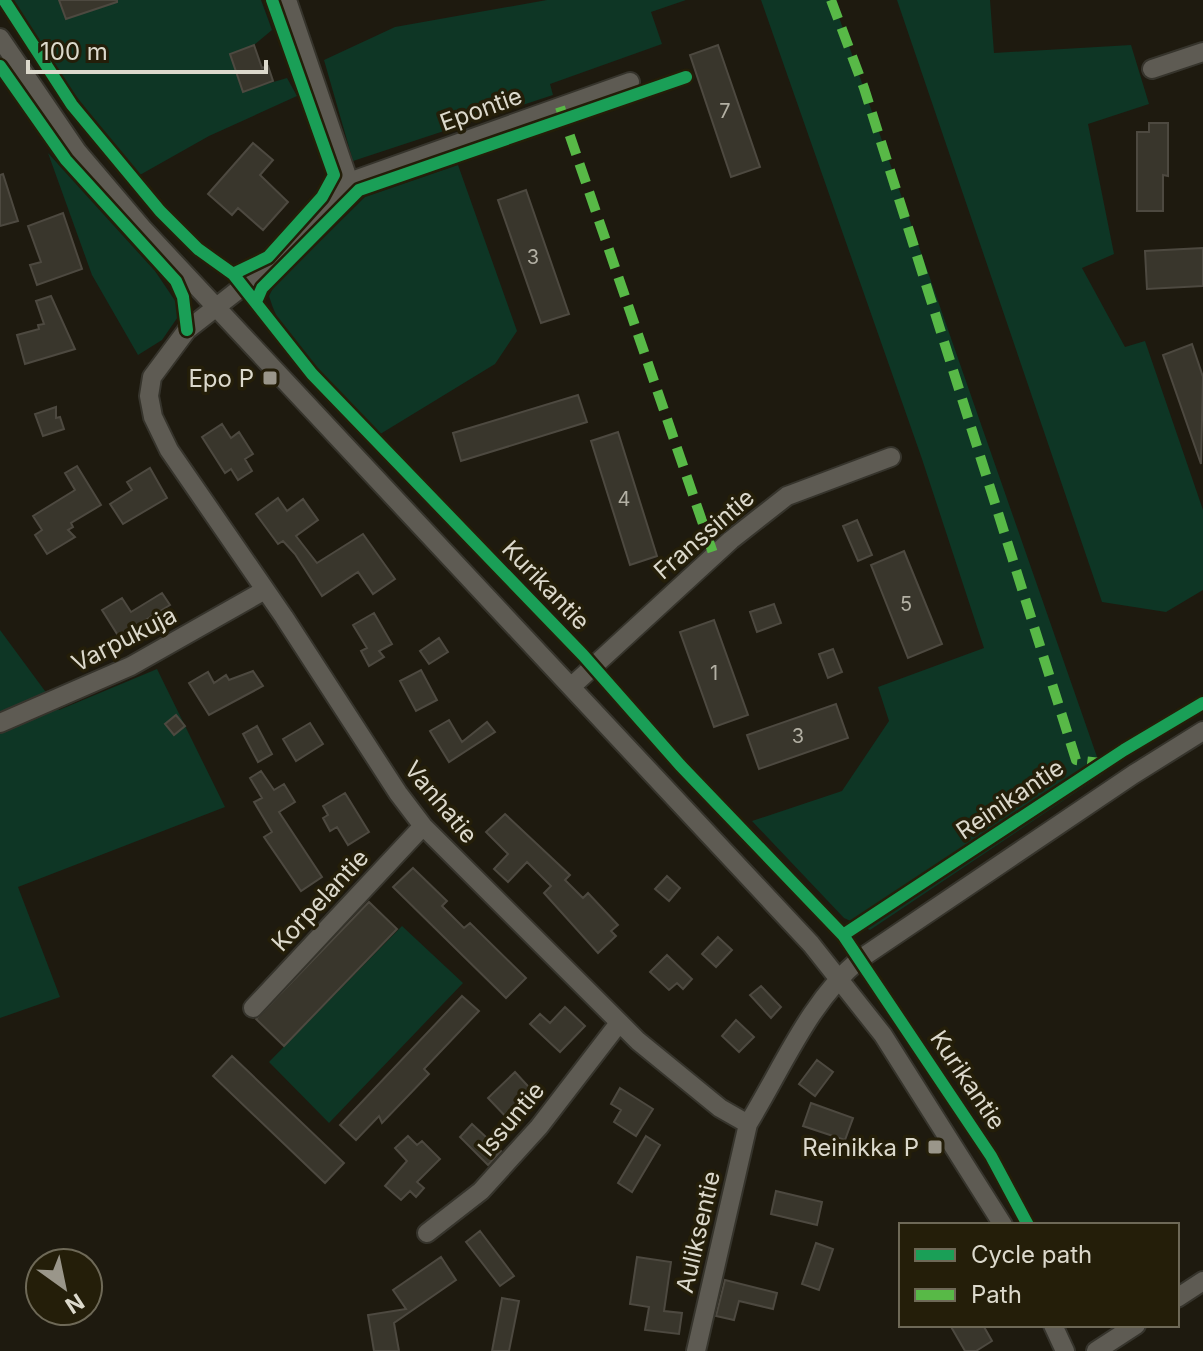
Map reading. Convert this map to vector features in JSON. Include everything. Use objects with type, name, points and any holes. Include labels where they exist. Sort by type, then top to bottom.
[{"type":"street","points":[[287,0],[349,182]]},
{"type":"street","name":"Kurikantie","points":[[0,38],[77,151],[144,230],[685,805],[838,977],[883,1035],[937,1115],[1002,1223]]},
{"type":"street","points":[[1152,69],[1203,52]]},
{"type":"street","name":"Epontie","points":[[349,182],[630,82]]},
{"type":"street","name":"Vanhatie","points":[[349,182],[274,262],[187,330],[152,377],[149,396],[153,417],[169,450],[423,826],[619,1023],[676,1074],[748,1124]]},
{"type":"street","name":"Franssintie","points":[[572,686],[731,540],[787,496],[891,457]]},
{"type":"street","name":"Varpukuja","points":[[0,723],[131,666],[265,590]]},
{"type":"street","name":"Reinikantie","points":[[838,977],[1108,791],[1203,731]]},
{"type":"street","name":"Korpelantie","points":[[253,1008],[423,826]]},
{"type":"street","points":[[748,1124],[817,1001],[838,977]]},
{"type":"street","name":"Issuntie","points":[[427,1233],[481,1191],[539,1127],[619,1023]]},
{"type":"street","name":"Auliksentie","points":[[696,1351],[748,1124]]},
{"type":"street","points":[[1179,1297],[1203,1281]]},
{"type":"street","points":[[1054,1327],[1065,1351]]},
{"type":"street","points":[[1096,1351],[1133,1327]]},
{"type":"green space","points":[[13,0],[261,0],[272,30],[254,45],[230,54],[243,91],[287,78],[297,96],[209,136],[138,176],[48,60]]},
{"type":"green space","points":[[547,0],[686,0],[651,12],[662,44],[550,84],[553,95],[353,161],[324,60],[395,27]]},
{"type":"green space","points":[[761,0],[833,0],[1103,774],[870,930],[844,918],[752,821],[842,791],[889,721],[878,687],[984,648],[922,459]]},
{"type":"green space","points":[[897,0],[990,0],[994,53],[1131,45],[1149,104],[1088,124],[1114,254],[1082,268],[1125,347],[1145,341],[1203,510],[1203,590],[1166,612],[1102,602]]},
{"type":"green space","points":[[48,153],[155,271],[182,311],[162,340],[138,355],[92,275]]},
{"type":"green space","points":[[458,165],[517,331],[495,364],[377,436],[300,354],[287,336],[269,296],[274,286],[365,197]]},
{"type":"green space","points":[[0,630],[59,710],[157,669],[225,807],[18,887],[60,997],[0,1018]]},
{"type":"green space","points":[[402,926],[463,983],[329,1123],[269,1062]]},
{"type":"building","points":[[59,0],[117,0],[117,2],[66,19]]},
{"type":"building","points":[[254,45],[262,68],[268,66],[273,81],[243,92],[230,54]]},
{"type":"building","points":[[718,45],[760,167],[731,177],[690,55]]},
{"type":"building","points":[[1149,123],[1168,123],[1168,176],[1163,175],[1163,211],[1137,211],[1137,132],[1149,132]]},
{"type":"building","points":[[253,143],[273,160],[260,175],[288,202],[263,230],[238,208],[232,215],[208,194]]},
{"type":"building","points":[[3,174],[18,221],[0,226],[0,175]]},
{"type":"building","points":[[526,190],[569,314],[541,323],[498,200]]},
{"type":"building","points":[[63,213],[82,269],[37,285],[30,265],[41,262],[28,226]]},
{"type":"building","points":[[1203,248],[1203,286],[1147,289],[1145,251]]},
{"type":"building","points":[[51,296],[75,349],[25,364],[17,335],[39,329],[38,325],[44,324],[36,301]]},
{"type":"building","points":[[1192,344],[1203,377],[1201,464],[1163,355]]},
{"type":"building","points":[[578,395],[587,422],[461,461],[453,433]]},
{"type":"building","points":[[56,407],[56,418],[60,417],[64,429],[43,436],[35,414]]},
{"type":"building","points":[[222,424],[231,438],[239,432],[253,454],[245,459],[252,471],[238,480],[231,469],[225,473],[202,437]]},
{"type":"building","points":[[618,432],[657,556],[630,565],[591,441]]},
{"type":"building","points":[[77,466],[101,505],[71,523],[73,527],[68,530],[75,537],[47,554],[35,535],[42,530],[33,516],[75,490],[65,473]]},
{"type":"building","points":[[150,468],[167,498],[123,524],[110,504],[132,490],[127,482]]},
{"type":"building","points":[[278,498],[287,511],[303,499],[318,520],[296,536],[317,563],[363,534],[395,579],[373,594],[358,572],[322,596],[295,554],[283,541],[278,544],[256,514]]},
{"type":"building","points":[[857,520],[872,555],[858,561],[843,526]]},
{"type":"building","points":[[904,551],[942,644],[908,658],[871,565]]},
{"type":"building","points":[[162,593],[170,605],[139,624],[144,632],[124,645],[102,610],[122,598],[131,612]]},
{"type":"building","points":[[774,604],[781,623],[757,632],[750,612]]},
{"type":"building","points":[[374,613],[392,644],[379,651],[384,657],[369,666],[361,651],[367,648],[353,625]]},
{"type":"building","points":[[714,620],[748,715],[714,727],[680,632]]},
{"type":"building","points":[[439,638],[448,652],[429,664],[420,651]]},
{"type":"building","points":[[833,649],[842,672],[828,678],[819,654]]},
{"type":"building","points":[[421,670],[437,700],[416,711],[400,681]]},
{"type":"building","points":[[253,671],[263,686],[209,715],[189,683],[208,672],[214,683],[226,675],[229,680]]},
{"type":"building","points":[[836,704],[848,738],[759,769],[747,735]]},
{"type":"building","points":[[176,715],[185,726],[174,735],[165,724]]},
{"type":"building","points":[[449,720],[462,742],[487,722],[495,732],[449,762],[430,731]]},
{"type":"building","points":[[310,723],[323,744],[296,761],[283,739]]},
{"type":"building","points":[[257,726],[272,754],[258,762],[243,734]]},
{"type":"building","points":[[261,771],[274,790],[284,784],[295,802],[279,812],[322,877],[301,891],[264,837],[272,832],[254,802],[262,798],[250,778]]},
{"type":"building","points":[[345,793],[369,832],[348,845],[337,827],[330,831],[323,818],[328,815],[323,806]]},
{"type":"building","points":[[505,814],[570,875],[565,880],[583,898],[588,893],[618,925],[611,931],[616,936],[598,953],[544,893],[551,886],[527,862],[508,882],[494,869],[508,854],[486,832]]},
{"type":"building","points":[[413,868],[447,901],[442,906],[464,928],[470,923],[526,978],[506,998],[393,887]]},
{"type":"building","points":[[667,876],[680,888],[669,901],[655,889]]},
{"type":"building","points":[[369,902],[397,929],[284,1046],[256,1019]]},
{"type":"building","points":[[718,937],[732,950],[716,967],[702,954]]},
{"type":"building","points":[[667,955],[692,979],[683,989],[677,983],[669,990],[650,972]]},
{"type":"building","points":[[761,986],[781,1007],[771,1018],[750,995]]},
{"type":"building","points":[[462,996],[479,1011],[424,1069],[429,1074],[382,1123],[379,1116],[356,1140],[340,1125]]},
{"type":"building","points":[[565,1007],[585,1026],[560,1052],[530,1024],[540,1014],[550,1023]]},
{"type":"building","points":[[736,1020],[754,1037],[739,1052],[722,1036]]},
{"type":"building","points":[[232,1056],[344,1163],[325,1183],[213,1076]]},
{"type":"building","points":[[817,1060],[833,1072],[815,1096],[799,1084]]},
{"type":"building","points":[[515,1072],[537,1096],[510,1121],[488,1098]]},
{"type":"building","points":[[620,1088],[653,1109],[636,1136],[614,1122],[621,1110],[611,1104]]},
{"type":"building","points":[[811,1103],[853,1118],[845,1140],[803,1126]]},
{"type":"building","points":[[472,1124],[501,1151],[488,1165],[460,1137]]},
{"type":"building","points":[[408,1136],[417,1145],[422,1141],[440,1159],[417,1182],[424,1188],[416,1197],[410,1191],[401,1200],[385,1186],[407,1161],[395,1148]]},
{"type":"building","points":[[646,1136],[660,1145],[632,1192],[618,1183]]},
{"type":"building","points":[[776,1191],[822,1202],[817,1225],[771,1214]]},
{"type":"building","points":[[480,1231],[514,1276],[500,1286],[466,1242]]},
{"type":"building","points":[[816,1243],[833,1249],[819,1290],[802,1284]]},
{"type":"building","points":[[441,1257],[456,1280],[394,1323],[399,1351],[374,1351],[368,1315],[406,1309],[393,1290]]},
{"type":"building","points":[[637,1257],[671,1262],[664,1311],[682,1313],[679,1334],[645,1330],[649,1307],[630,1304]]},
{"type":"building","points":[[725,1280],[777,1293],[773,1309],[739,1301],[734,1320],[716,1316]]},
{"type":"building","points":[[502,1298],[519,1301],[509,1351],[492,1351]]},
{"type":"building","points":[[951,1327],[984,1327],[992,1341],[976,1351],[965,1351]]},
{"type":"marked path","points":[[831,0],[864,88],[1076,760],[1101,763]]},
{"type":"marked path","points":[[560,107],[714,556]]},
{"type":"cycle path","points":[[4,0],[72,105],[160,211],[198,249],[233,274],[312,374],[583,655],[680,765],[843,935],[991,1156],[1027,1223]]},
{"type":"cycle path","points":[[233,274],[268,257],[322,197],[334,175],[272,0]]},
{"type":"cycle path","points":[[0,66],[66,160],[176,281],[183,297],[187,330]]},
{"type":"cycle path","points":[[256,302],[262,288],[359,190],[686,77]]},
{"type":"cycle path","points":[[843,935],[1124,750],[1203,703]]},
{"type":"place","name":"Epo P","points":[[270,378]]},
{"type":"place","name":"Reinikka P","points":[[935,1147]]}]
